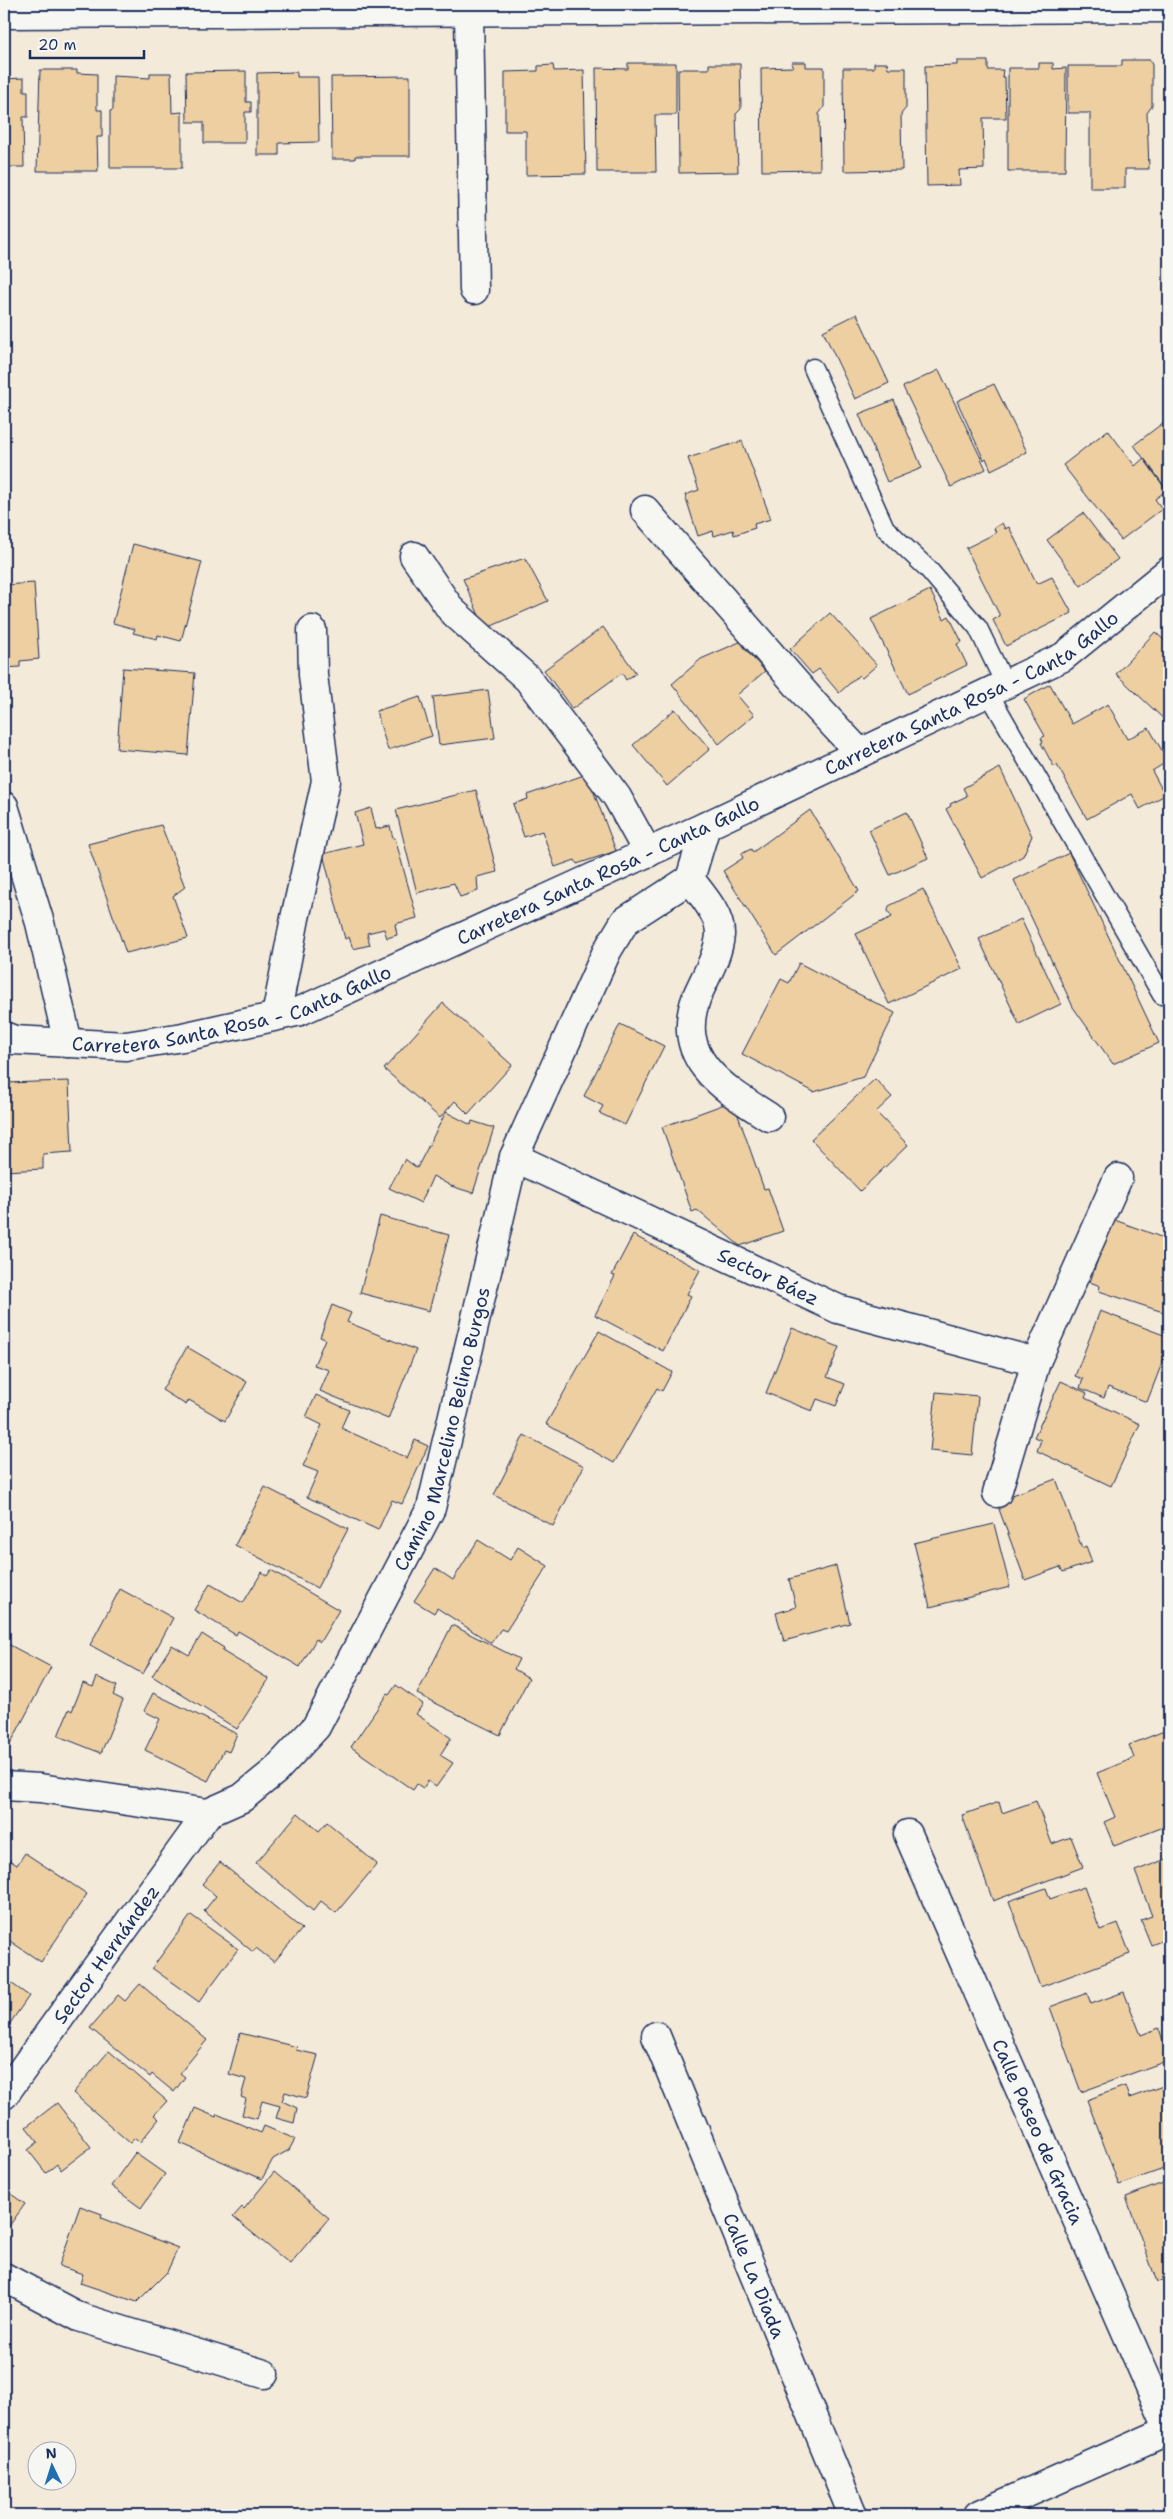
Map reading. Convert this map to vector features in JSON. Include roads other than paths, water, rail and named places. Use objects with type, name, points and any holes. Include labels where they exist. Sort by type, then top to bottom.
[{"type":"street","points":[[4,14],[1169,8]]},
{"type":"street","points":[[469,12],[474,290]]},
{"type":"street","points":[[645,510],[808,697],[860,753]]},
{"type":"street","points":[[414,556],[452,611],[528,679],[617,798],[648,852]]},
{"type":"street","name":"Carretera Santa Rosa - Canta Gallo","points":[[4,1036],[14,1040],[126,1046],[183,1037],[300,1011],[706,826],[1063,657],[1169,571]]},
{"type":"street","points":[[276,1016],[296,908],[326,781],[313,675],[312,630]]},
{"type":"street","points":[[4,806],[40,923],[68,1043]]},
{"type":"street","points":[[706,826],[690,879],[714,913],[720,934],[712,964],[697,997],[690,1024],[693,1050],[726,1091],[769,1117]]},
{"type":"street","name":"Camino Marcelino Belino Burgos","points":[[208,1813],[242,1798],[275,1772],[316,1727],[431,1508],[514,1157],[607,951],[625,922],[690,879]]},
{"type":"street","name":"Sector Báez","points":[[514,1157],[838,1309],[1036,1362]]},
{"type":"street","points":[[997,1493],[1036,1362],[1118,1178]]},
{"type":"street","points":[[4,1786],[40,1788],[208,1813]]},
{"type":"street","name":"Sector Hernández","points":[[4,2095],[208,1813]]},
{"type":"street","name":"Calle Paseo de Gracia","points":[[908,1834],[1169,2430]]},
{"type":"street","name":"Calle La Diada","points":[[656,2036],[854,2515]]},
{"type":"street","points":[[4,2277],[79,2317],[264,2374]]},
{"type":"street","points":[[978,2515],[1169,2430]]},
{"type":"lane","points":[[813,368],[885,528],[929,570],[978,628],[997,688],[1162,995]]}]
